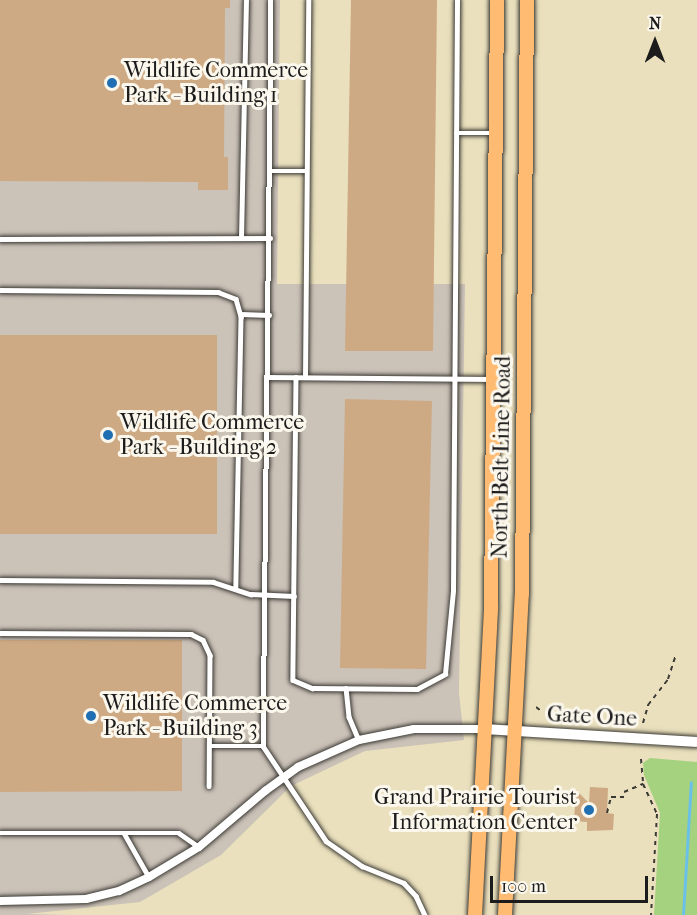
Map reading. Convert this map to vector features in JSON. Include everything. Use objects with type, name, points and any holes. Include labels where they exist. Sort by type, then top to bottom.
[{"type":"main road","name":"North Belt Line Road","points":[[476,915],[485,729],[494,378],[497,0]]},
{"type":"main road","name":"North Belt Line Road","points":[[505,915],[522,594],[527,0]]},
{"type":"street","points":[[0,901],[86,899],[119,891],[149,877],[200,847],[284,777],[310,761],[359,740],[414,729],[485,729]]},
{"type":"street","name":"Gate One","points":[[485,729],[697,742]]},
{"type":"lane","points":[[241,238],[246,0]]},
{"type":"lane","points":[[272,0],[263,746],[326,841],[362,866],[404,883],[425,915]]},
{"type":"lane","points":[[305,377],[308,0]]},
{"type":"lane","points":[[296,377],[293,680],[312,688],[417,689],[445,674],[453,591],[457,0]]},
{"type":"lane","points":[[456,133],[497,133]]},
{"type":"lane","points":[[271,171],[307,171]]},
{"type":"lane","points":[[0,239],[270,238]]},
{"type":"lane","points":[[0,290],[218,292],[236,299],[241,314],[236,588]]},
{"type":"lane","points":[[241,314],[269,315]]},
{"type":"lane","points":[[268,377],[494,378]]},
{"type":"lane","points":[[0,580],[213,582],[264,595],[294,596]]},
{"type":"lane","points":[[0,633],[197,636],[207,644],[210,655],[209,786]]},
{"type":"lane","points":[[346,688],[349,717],[359,740]]},
{"type":"lane","points":[[209,746],[263,746]]},
{"type":"lane","points":[[0,833],[179,833],[200,847]]},
{"type":"lane","points":[[124,833],[149,877]]},
{"type":"path","points":[[643,723],[648,705],[668,679],[675,657]]},
{"type":"path","points":[[536,707],[541,711]]},
{"type":"path","points":[[641,759],[643,784],[657,814],[651,915]]},
{"type":"path","points":[[624,792],[643,784]]},
{"type":"path","points":[[606,813],[611,797],[624,797]]},
{"type":"shaded area","points":[[0,0],[280,0],[277,284],[465,284],[459,693],[464,740],[365,751],[291,786],[221,855],[140,902],[27,914],[68,915],[0,915]]},
{"type":"green space","points":[[650,758],[697,762],[697,915],[654,915],[660,813],[644,775],[643,763]]},
{"type":"building","name":"Wildlife Commerce Park - Building 1","points":[[0,0],[230,0],[230,8],[225,8],[224,157],[228,157],[228,190],[198,190],[198,182],[0,181]]},
{"type":"building","points":[[351,0],[437,0],[433,351],[345,351]]},
{"type":"building","name":"Wildlife Commerce Park - Building 2","points":[[0,335],[217,335],[217,534],[0,534]]},
{"type":"building","points":[[345,399],[432,401],[426,669],[340,668]]},
{"type":"building","name":"Wildlife Commerce Park - Building 3","points":[[0,640],[182,640],[182,791],[0,792]]},
{"type":"building","name":"Grand Prairie Tourist Information Center","points":[[590,787],[608,788],[607,813],[614,814],[613,830],[587,831],[587,822],[574,821],[576,790],[589,803]]},
{"type":"waterway","points":[[683,915],[691,782]]},
{"type":"place","name":"Wildlife Commerce Park - Building 1","points":[[112,83]]},
{"type":"place","name":"Wildlife Commerce Park - Building 2","points":[[108,435]]},
{"type":"place","name":"Wildlife Commerce Park - Building 3","points":[[91,716]]},
{"type":"place","name":"Grand Prairie Tourist Information Center","points":[[589,810]]}]
